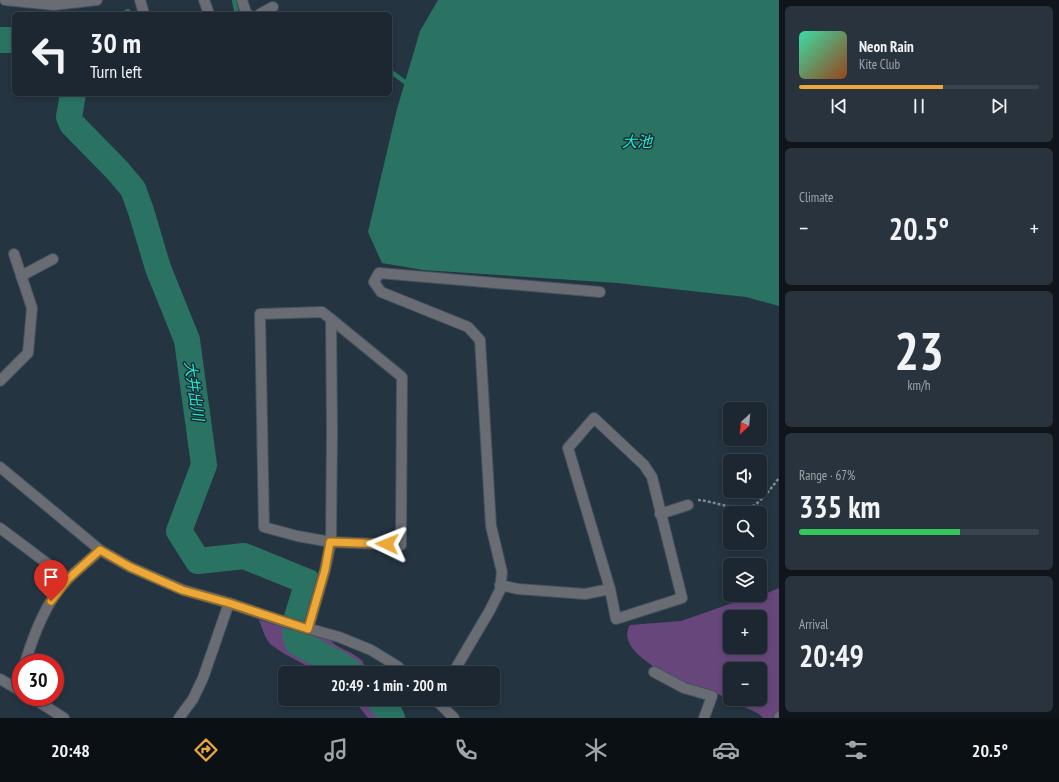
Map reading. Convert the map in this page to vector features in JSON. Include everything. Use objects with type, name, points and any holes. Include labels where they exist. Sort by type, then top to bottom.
[{"type":"street","points":[[6,0],[54,5],[75,1],[97,0]]},
{"type":"street","points":[[140,0],[143,12]]},
{"type":"street","points":[[204,0],[208,12]]},
{"type":"street","points":[[242,0],[246,12]]},
{"type":"street","points":[[263,12],[272,6]]},
{"type":"street","points":[[0,382],[28,353],[32,308],[14,254]]},
{"type":"street","points":[[21,276],[53,259]]},
{"type":"street","points":[[457,666],[500,590],[502,572],[490,526],[480,340],[468,327],[381,292],[374,282],[379,273],[600,292]]},
{"type":"street","points":[[322,312],[402,377],[401,545],[330,542],[297,536],[264,527],[260,314],[322,312]]},
{"type":"street","points":[[308,629],[325,570],[330,542],[332,431],[331,319]]},
{"type":"street","points":[[594,418],[644,465],[652,478],[682,598],[616,619],[610,589],[568,448],[594,418]]},
{"type":"street","points":[[0,467],[100,550],[130,567],[182,590],[229,603],[308,629],[339,637],[371,650],[397,666]]},
{"type":"street","points":[[660,514],[688,505]]},
{"type":"street","points":[[0,528],[68,579]]},
{"type":"street","points":[[28,654],[36,630],[48,607],[68,579],[100,550]]},
{"type":"street","points":[[500,585],[518,589],[585,594],[610,589]]},
{"type":"street","points":[[179,718],[193,699],[203,678],[229,603]]},
{"type":"street","points":[[654,672],[684,688],[712,696],[704,718]]},
{"type":"street","points":[[0,679],[12,685]]},
{"type":"street","points":[[45,706],[64,718]]},
{"type":"street","points":[[443,706],[454,718]]},
{"type":"path","points":[[688,505],[699,500],[742,508],[755,505],[765,496],[779,478]]},
{"type":"shaded area","points":[[779,588],[779,718],[763,718],[759,714],[743,706],[767,706],[767,662],[723,662],[723,696],[693,686],[658,669],[647,662],[630,644],[627,635],[630,625],[681,621],[735,602],[767,602],[767,593]]},
{"type":"shaded area","points":[[259,620],[330,640],[337,646],[362,660],[364,666],[307,666],[270,644],[265,636]]},
{"type":"shaded area","points":[[359,706],[393,706],[399,718],[368,718]]},
{"type":"water","name":"大池","points":[[438,0],[779,0],[779,306],[746,297],[618,283],[423,270],[382,263],[368,232],[397,109],[420,31]]},
{"type":"waterway","points":[[234,0],[237,12]]},
{"type":"waterway","name":"大井出川","points":[[0,40],[12,40]]},
{"type":"waterway","points":[[392,72],[405,82]]},
{"type":"waterway","name":"大井出川","points":[[73,96],[69,117],[72,124],[117,170],[133,189],[158,268],[187,340],[204,465],[179,531],[198,561],[244,556],[308,582],[297,617]]},
{"type":"waterway","name":"大井出川","points":[[295,634],[298,643],[342,666]]},
{"type":"waterway","name":"大井出川","points":[[384,706],[392,718]]},
{"type":"route","points":[[51,601],[68,579],[100,550],[130,567],[182,590],[229,603],[308,629],[325,570],[330,542],[387,544]]}]
